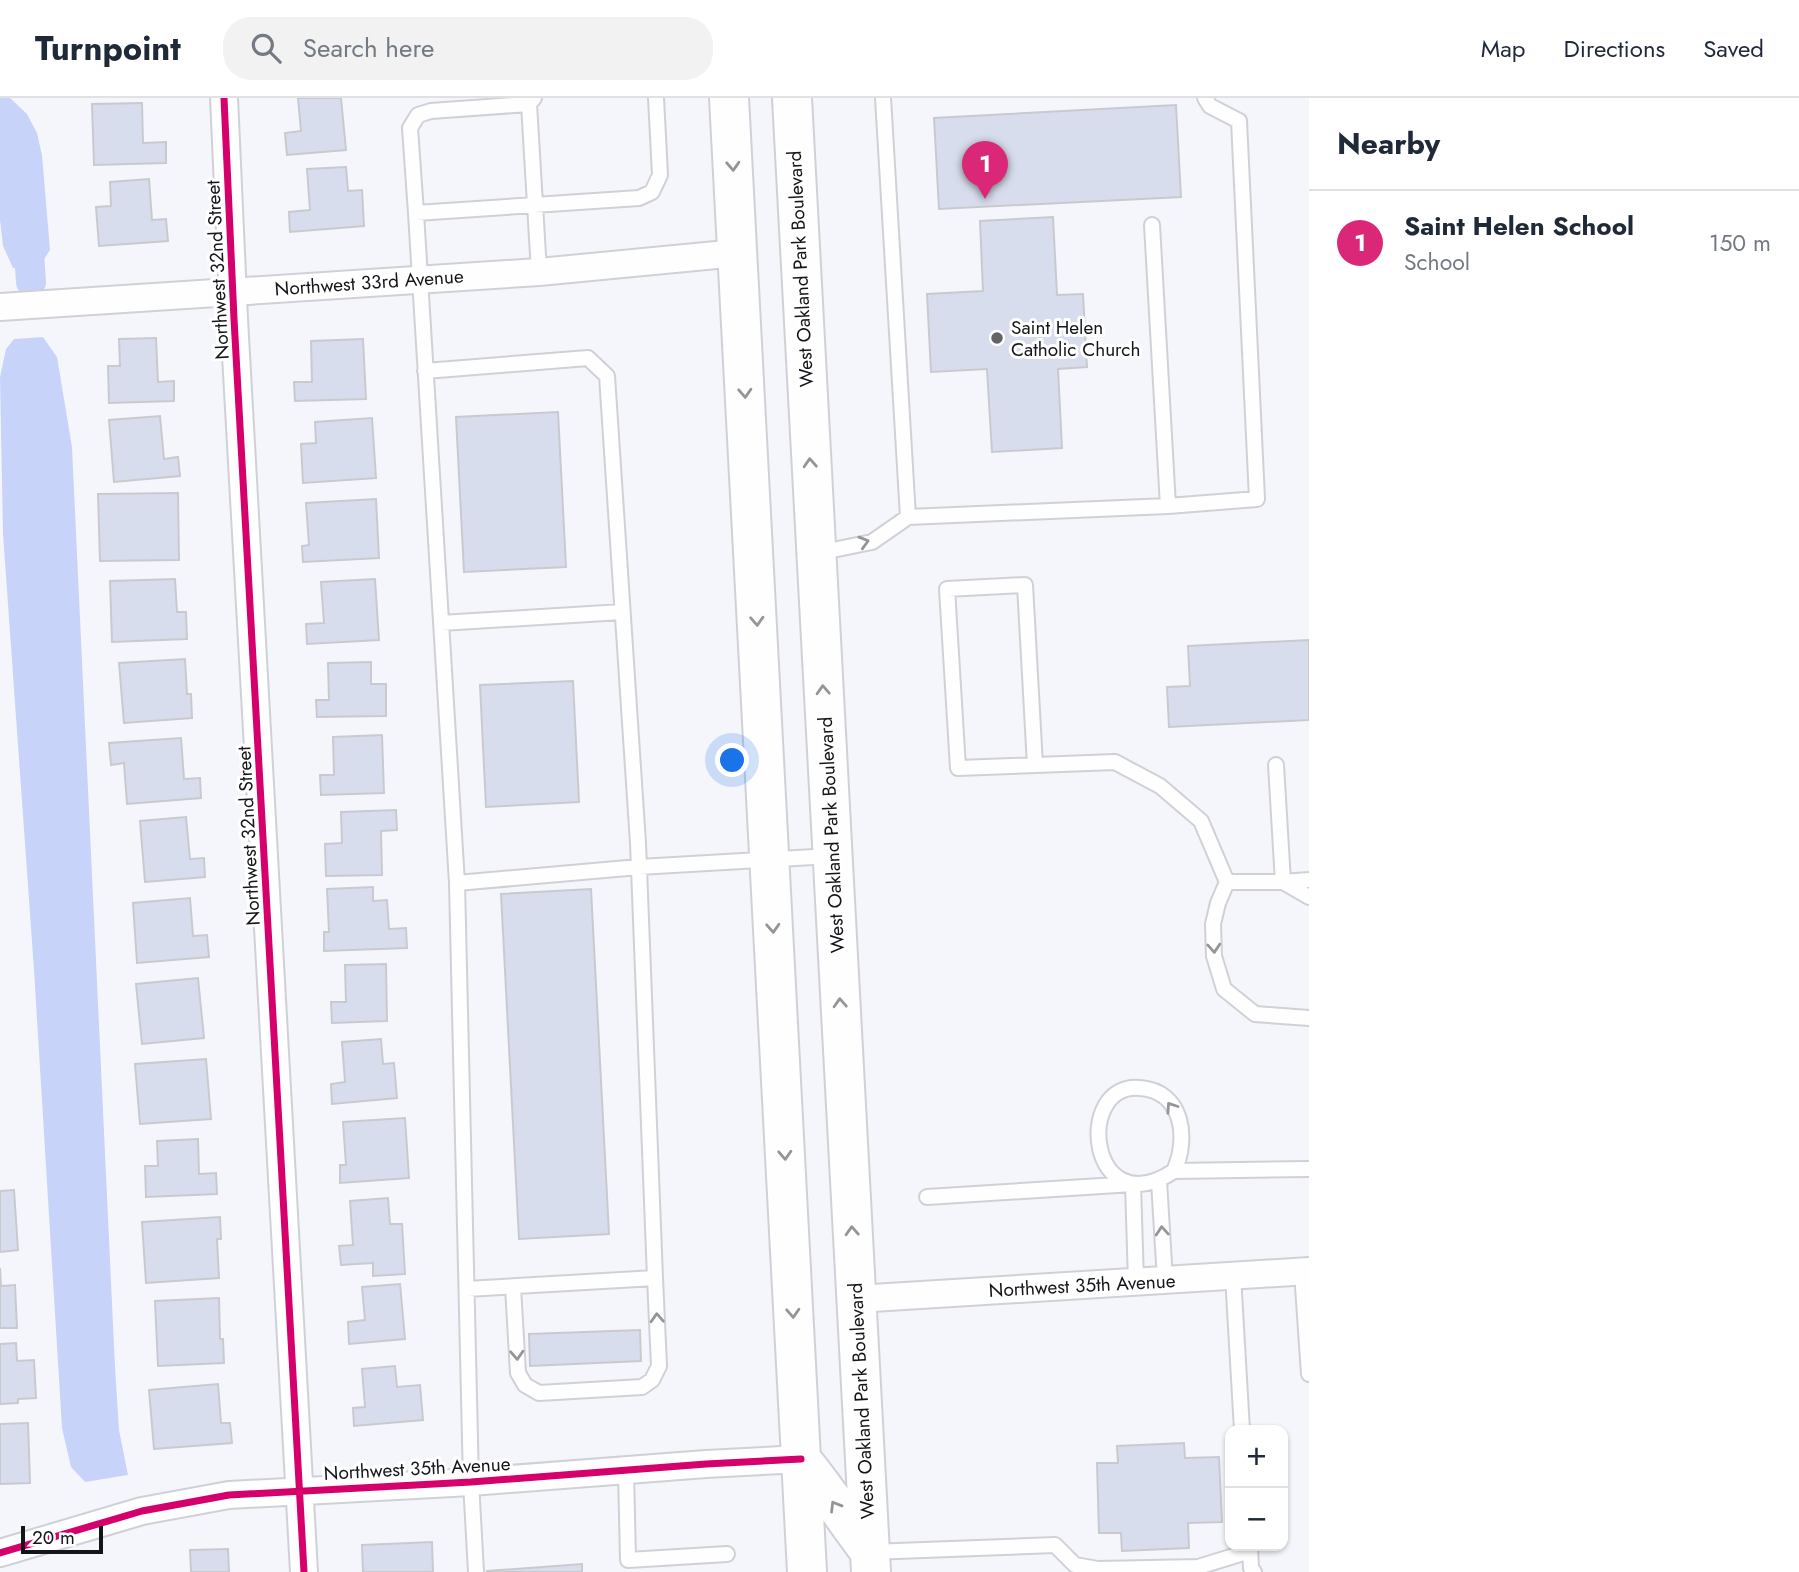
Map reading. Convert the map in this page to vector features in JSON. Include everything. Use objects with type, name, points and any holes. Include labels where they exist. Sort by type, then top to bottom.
[{"type":"main road","points":[[729,98],[807,1572]]},
{"type":"main road","name":"West Oakland Park Boulevard","points":[[792,98],[870,1562]]},
{"type":"main road","points":[[802,1459],[824,1486],[870,1562]]},
{"type":"street","name":"Northwest 32nd Street","points":[[224,98],[304,1572]]},
{"type":"street","name":"Northwest 33rd Avenue","points":[[0,307],[539,272],[737,253]]},
{"type":"street","name":"Northwest 35th Avenue","points":[[856,1299],[1305,1271]]},
{"type":"street","name":"Northwest 35th Avenue","points":[[0,1553],[142,1511],[229,1495],[471,1482],[802,1459]]},
{"type":"lane","points":[[416,213],[639,198],[652,192],[660,176],[656,98]]},
{"type":"lane","points":[[883,98],[908,517]]},
{"type":"lane","points":[[815,553],[872,542],[908,517],[1168,506],[1257,499],[1240,121],[1210,106],[1205,98]]},
{"type":"lane","points":[[476,1572],[471,1482],[457,883],[410,128],[418,115],[431,111],[531,101],[539,272]]},
{"type":"lane","points":[[1152,225],[1168,506]]},
{"type":"lane","points":[[425,371],[588,358],[607,376],[639,867],[659,1366],[652,1380],[642,1387],[539,1392],[525,1385],[517,1373],[513,1287]]},
{"type":"lane","points":[[1035,765],[1025,585],[947,589],[958,768],[1115,762],[1160,786],[1201,821],[1227,882],[1213,924],[1214,956],[1224,989],[1255,1014],[1309,1018]]},
{"type":"lane","points":[[441,623],[622,612]]},
{"type":"lane","points":[[1276,765],[1283,882]]},
{"type":"lane","points":[[457,883],[639,867],[832,856]]},
{"type":"lane","points":[[1227,882],[1309,880]]},
{"type":"lane","points":[[1283,882],[1309,897]]},
{"type":"lane","points":[[927,1197],[1133,1184],[1159,1181],[1174,1171],[1182,1154],[1183,1130],[1174,1108],[1159,1091],[1137,1087],[1118,1093],[1105,1105],[1098,1125],[1100,1149],[1108,1170],[1119,1179],[1133,1184]]},
{"type":"lane","points":[[1174,1171],[1309,1169]]},
{"type":"lane","points":[[1159,1181],[1165,1280]]},
{"type":"lane","points":[[1133,1184],[1136,1282]]},
{"type":"lane","points":[[1305,1271],[1309,1374]]},
{"type":"lane","points":[[1233,1276],[1242,1425]]},
{"type":"lane","points":[[467,1289],[655,1279]]},
{"type":"lane","points":[[626,1470],[625,1566],[727,1554]]},
{"type":"lane","points":[[870,1562],[1055,1545],[1075,1565],[1098,1569],[1198,1567],[1242,1551]]},
{"type":"lane","points":[[1250,1551],[1251,1568],[1254,1572]]},
{"type":"water","points":[[0,98],[10,98],[27,114],[37,133],[42,155],[50,250],[39,267],[13,268],[3,246],[0,220]]},
{"type":"water","points":[[43,337],[57,357],[72,447],[115,1367],[119,1430],[128,1475],[85,1482],[71,1467],[62,1428],[34,970],[3,534],[0,377],[6,349],[14,339]]},
{"type":"building","points":[[298,98],[341,98],[346,150],[287,155],[285,133],[301,131]]},
{"type":"building","points":[[142,103],[143,143],[166,142],[166,163],[94,165],[92,104]]},
{"type":"building","points":[[1176,105],[1181,197],[939,209],[934,118]]},
{"type":"building","points":[[346,167],[348,191],[362,190],[364,226],[290,232],[289,212],[310,210],[307,169]]},
{"type":"building","points":[[149,179],[152,220],[166,219],[168,241],[99,246],[96,207],[111,206],[110,182]]},
{"type":"building","name":"Saint Helen Catholic Church","points":[[1053,217],[1057,295],[1083,294],[1087,367],[1058,369],[1062,448],[992,452],[987,369],[931,372],[927,294],[983,291],[980,221]]},
{"type":"building","points":[[156,338],[158,382],[174,381],[174,401],[109,403],[108,366],[120,366],[119,339]]},
{"type":"building","points":[[363,339],[366,399],[295,401],[294,382],[312,382],[311,341]]},
{"type":"building","points":[[558,412],[566,567],[464,572],[456,417]]},
{"type":"building","points":[[160,416],[164,459],[178,457],[180,476],[114,482],[109,420]]},
{"type":"building","points":[[372,418],[376,478],[303,483],[301,444],[316,443],[315,422]]},
{"type":"building","points":[[178,493],[179,560],[100,561],[98,494]]},
{"type":"building","points":[[376,499],[379,558],[303,562],[302,546],[309,545],[306,503]]},
{"type":"building","points":[[175,579],[177,612],[186,612],[187,639],[112,642],[110,581]]},
{"type":"building","points":[[375,579],[379,640],[307,644],[306,624],[324,623],[321,582]]},
{"type":"building","points":[[1309,640],[1309,720],[1169,727],[1167,687],[1190,686],[1188,646]]},
{"type":"building","points":[[185,659],[187,694],[191,694],[192,718],[124,723],[119,663]]},
{"type":"building","points":[[371,662],[371,684],[386,684],[386,716],[317,717],[316,700],[329,700],[328,663]]},
{"type":"building","points":[[573,681],[579,802],[486,807],[480,685]]},
{"type":"building","points":[[382,735],[384,793],[321,795],[320,775],[334,775],[333,737]]},
{"type":"building","points":[[181,738],[184,779],[200,778],[201,798],[127,804],[124,763],[111,765],[109,743]]},
{"type":"building","points":[[396,810],[397,830],[381,831],[382,875],[326,876],[325,844],[342,843],[341,812]]},
{"type":"building","points":[[186,817],[190,859],[204,858],[205,877],[145,882],[140,821]]},
{"type":"building","points":[[373,887],[373,901],[387,900],[389,929],[406,928],[407,948],[324,951],[324,932],[329,932],[327,889]]},
{"type":"building","points":[[591,889],[609,1234],[519,1239],[501,894]]},
{"type":"building","points":[[190,898],[193,936],[207,935],[209,957],[137,963],[133,903]]},
{"type":"building","points":[[386,964],[387,1021],[332,1023],[331,1002],[346,1002],[345,965]]},
{"type":"building","points":[[198,978],[204,1038],[142,1044],[136,984]]},
{"type":"building","points":[[381,1039],[383,1064],[394,1063],[397,1098],[332,1104],[331,1084],[345,1082],[342,1042]]},
{"type":"building","points":[[206,1059],[211,1119],[140,1124],[135,1064]]},
{"type":"building","points":[[405,1118],[409,1178],[340,1183],[340,1165],[346,1165],[343,1122]]},
{"type":"building","points":[[198,1139],[199,1174],[216,1173],[217,1194],[146,1197],[145,1166],[158,1166],[157,1141]]},
{"type":"building","points":[[14,1190],[18,1250],[0,1252],[0,1191]]},
{"type":"building","points":[[388,1198],[390,1224],[402,1224],[405,1274],[373,1276],[373,1263],[341,1265],[339,1246],[353,1245],[350,1201]]},
{"type":"building","points":[[220,1217],[221,1239],[217,1239],[219,1278],[146,1283],[142,1222]]},
{"type":"building","points":[[0,1268],[1,1286],[15,1285],[17,1328],[0,1328]]},
{"type":"building","points":[[400,1284],[405,1339],[349,1344],[348,1322],[365,1320],[362,1287]]},
{"type":"building","points":[[219,1298],[220,1339],[223,1339],[224,1363],[158,1366],[155,1301]]},
{"type":"building","points":[[640,1330],[641,1361],[530,1366],[529,1334]]},
{"type":"building","points":[[16,1343],[17,1361],[34,1360],[36,1398],[0,1404],[0,1344]]},
{"type":"building","points":[[395,1366],[397,1387],[420,1385],[423,1420],[354,1426],[353,1408],[365,1407],[362,1369]]},
{"type":"building","points":[[218,1384],[221,1423],[230,1423],[232,1443],[154,1449],[149,1390]]},
{"type":"building","points":[[28,1423],[30,1483],[0,1484],[0,1424]]},
{"type":"building","points":[[1184,1443],[1185,1458],[1219,1457],[1222,1522],[1188,1523],[1189,1548],[1122,1551],[1121,1533],[1099,1533],[1097,1463],[1118,1463],[1117,1446]]},
{"type":"building","points":[[432,1542],[433,1572],[363,1572],[362,1545]]},
{"type":"building","points":[[228,1549],[229,1572],[191,1572],[190,1550]]},
{"type":"building","points":[[582,1564],[582,1572],[487,1572],[487,1571]]},
{"type":"waterway","points":[[27,226],[31,282]]},
{"type":"cycle path","points":[[224,98],[304,1572]]},
{"type":"cycle path","points":[[0,1553],[142,1511],[229,1495],[471,1482],[801,1459]]},
{"type":"place","name":"Saint Helen School","points":[[985,199]]},
{"type":"place","name":"Saint Helen Catholic Church","points":[[997,338]]}]
